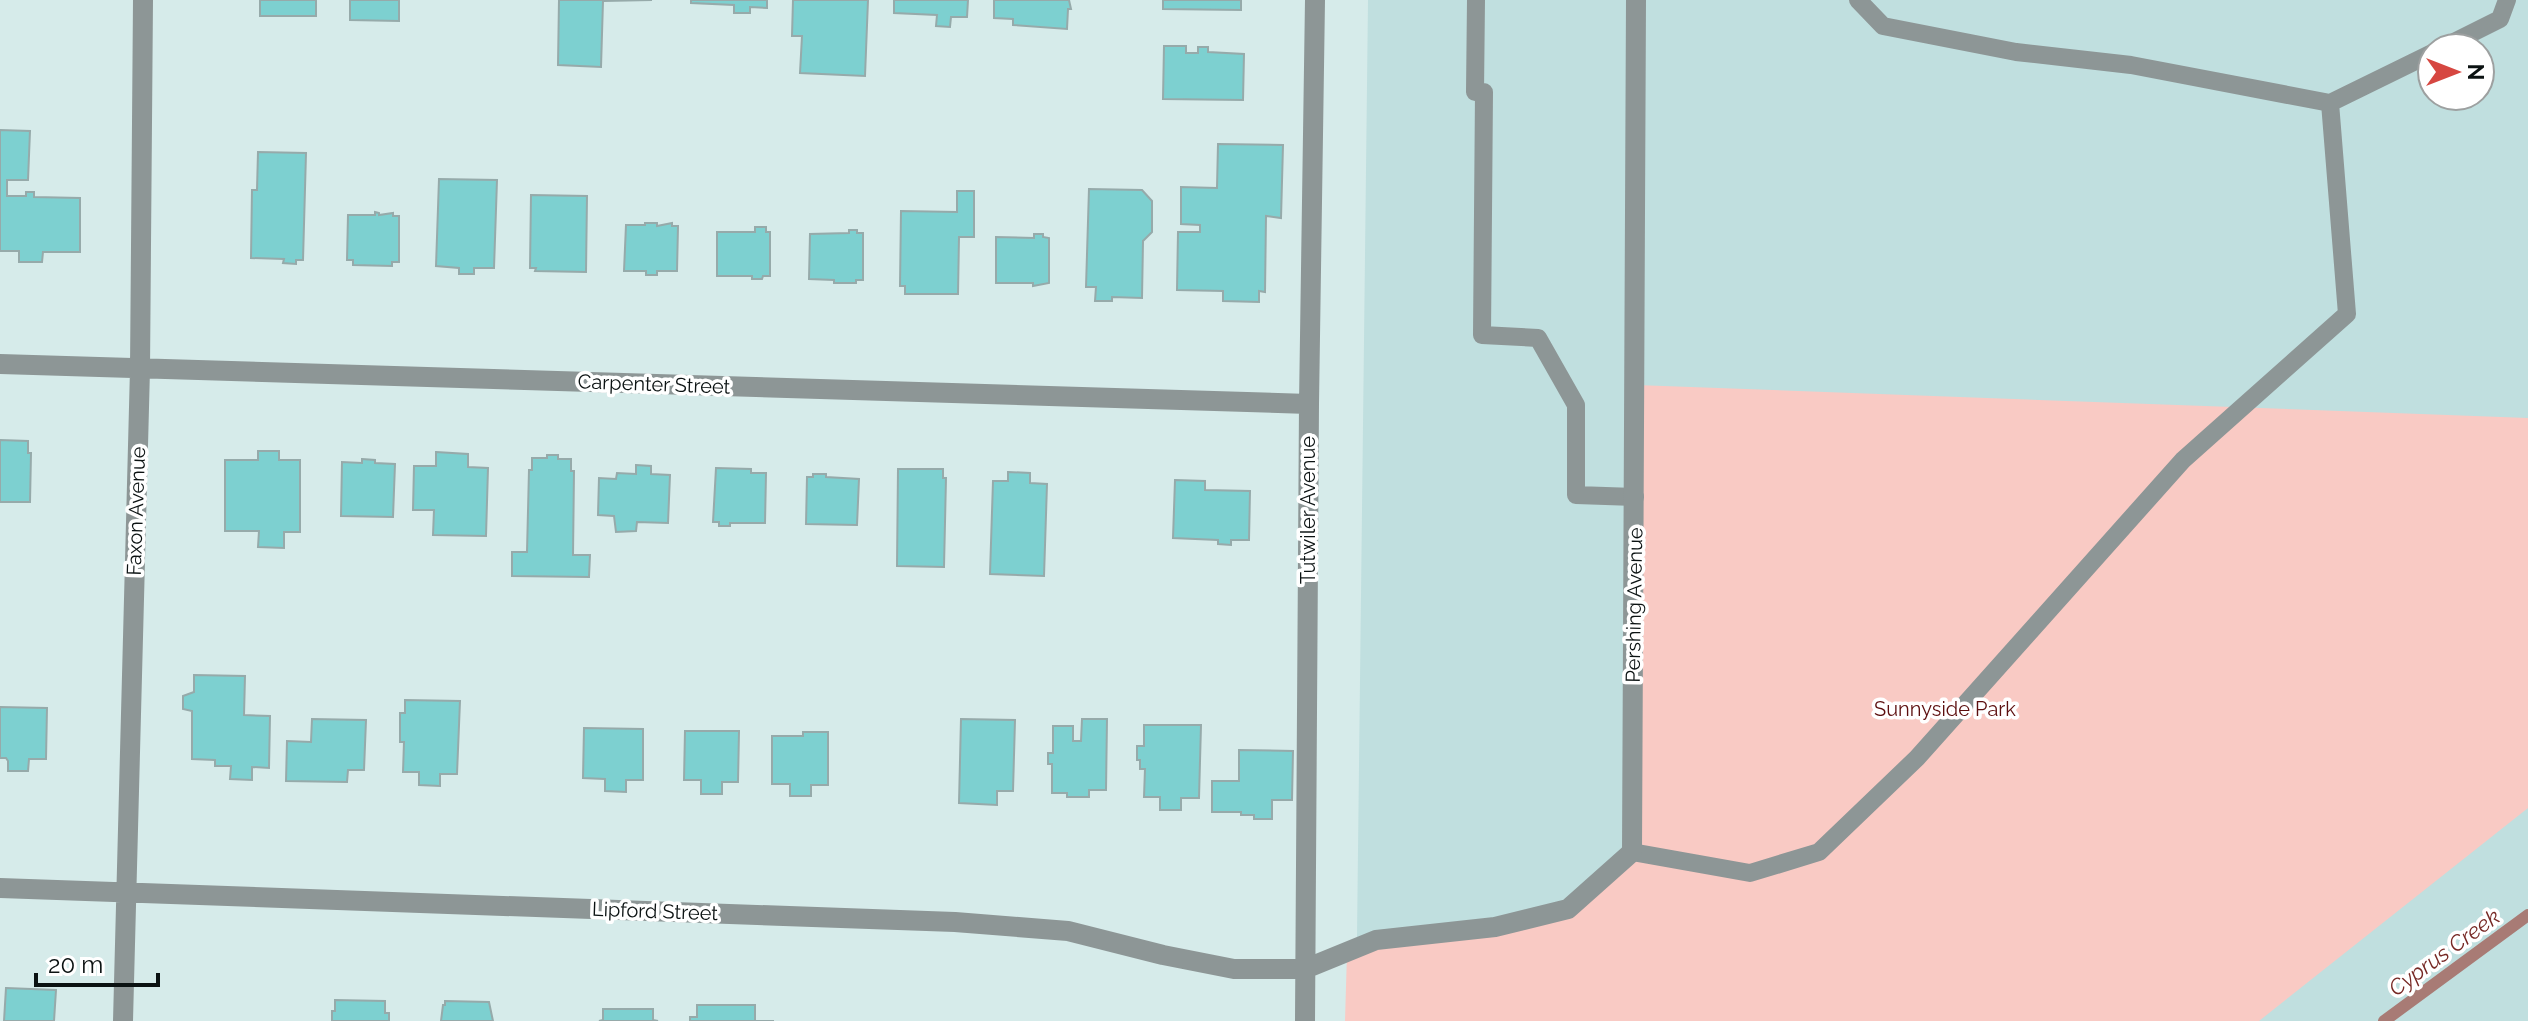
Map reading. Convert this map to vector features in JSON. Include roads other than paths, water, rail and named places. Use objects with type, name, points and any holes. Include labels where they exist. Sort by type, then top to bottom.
[{"type":"street","name":"Faxon Avenue","points":[[123,1021],[140,369],[143,0]]},
{"type":"street","name":"Tutwiler Avenue","points":[[1305,1021],[1315,0]]},
{"type":"street","name":"Pershing Avenue","points":[[1632,852],[1636,0]]},
{"type":"street","name":"Carpenter Street","points":[[0,364],[1309,404]]},
{"type":"street","points":[[1305,969],[1376,940],[1495,927],[1568,909],[1632,852]]},
{"type":"street","name":"Lipford Street","points":[[0,888],[955,922],[1068,931],[1234,969],[1305,969]]},
{"type":"lane","points":[[1476,0],[1475,92],[1484,92],[1482,335],[1538,338],[1576,405],[1576,495],[1635,497]]},
{"type":"lane","points":[[1858,0],[1883,26],[2016,52],[2131,65],[2330,103],[2416,61]]},
{"type":"lane","points":[[2474,32],[2500,19],[2507,0]]},
{"type":"lane","points":[[1632,852],[1750,873],[1819,852],[1917,758],[2183,460],[2347,314],[2330,103]]},
{"type":"waterway","name":"Cyprus Creek","points":[[2384,1021],[2528,915]]},
{"type":"park label","name":"Sunnyside Park","points":[[1945,709]]}]
